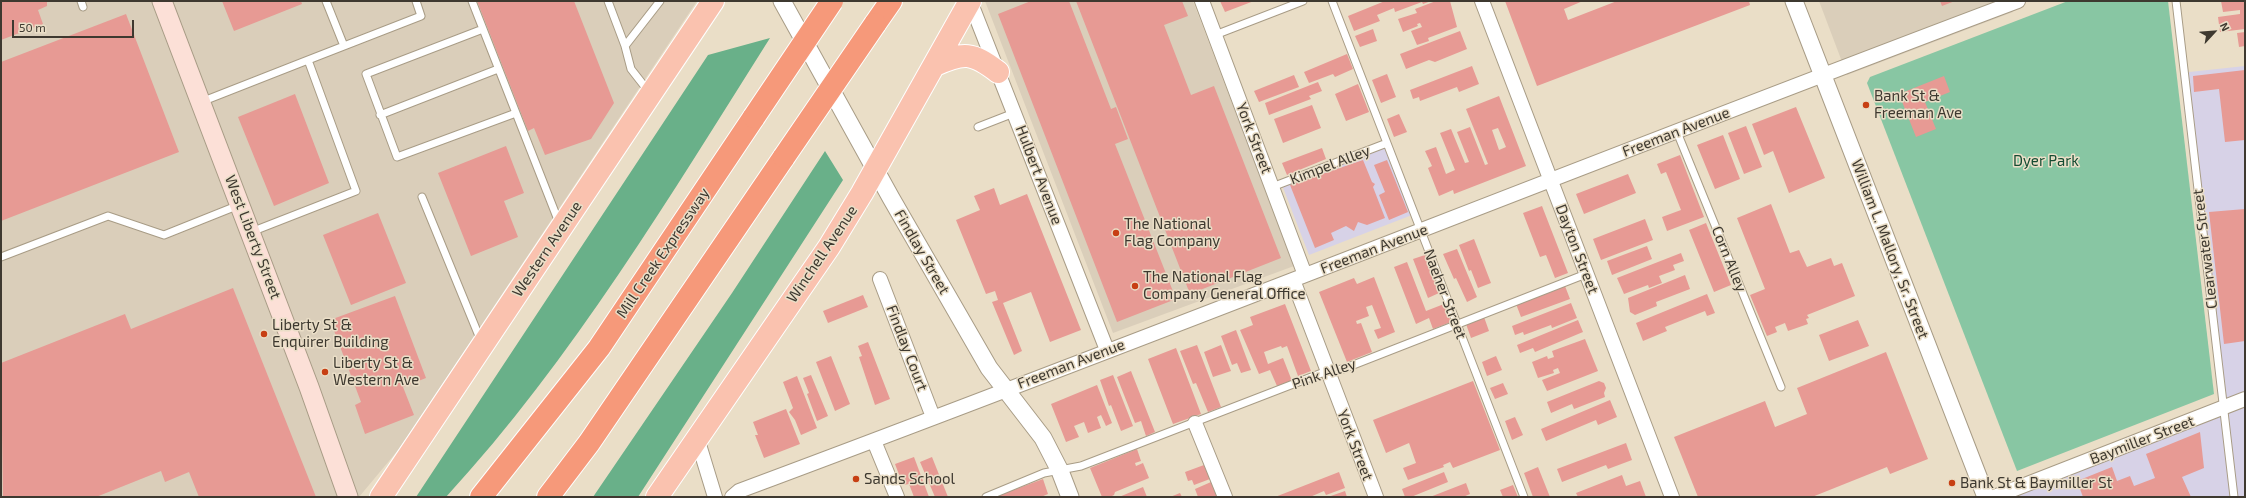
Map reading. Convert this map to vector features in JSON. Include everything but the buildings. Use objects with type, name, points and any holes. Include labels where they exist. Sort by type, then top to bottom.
[{"type":"highway","name":"Mill Creek Expressway","points":[[481,497],[599,348],[832,1]]},
{"type":"highway","points":[[548,497],[589,443],[891,1]]},
{"type":"main road","name":"West Liberty Street","points":[[162,1],[241,205],[309,387],[348,497]]},
{"type":"main road","name":"Western Avenue","points":[[381,497],[713,1]]},
{"type":"main road","name":"Winchell Avenue","points":[[657,497],[829,247],[876,171],[970,1]]},
{"type":"main road","points":[[935,65],[956,55],[970,55],[984,61],[998,72]]},
{"type":"street","name":"Findlay Street","points":[[782,1],[876,171],[989,368],[1007,389],[1043,438],[1060,471],[1070,497]]},
{"type":"street","name":"Hulbert Avenue","points":[[970,1],[1107,350]]},
{"type":"street","name":"York Street","points":[[1202,1],[1272,187],[1327,371],[1376,497]]},
{"type":"street","name":"Dayton Street","points":[[1482,1],[1672,497]]},
{"type":"street","name":"William L. Mallory, Sr. Street","points":[[1794,1],[1986,497]]},
{"type":"street","name":"Freeman Avenue","points":[[732,497],[739,491],[874,441],[1107,350],[1422,231],[1822,74],[2018,1]]},
{"type":"street","name":"Findlay Court","points":[[880,279],[933,417]]},
{"type":"street","name":"Baymiller Street","points":[[1994,497],[2245,400]]},
{"type":"street","points":[[1196,423],[1225,497]]},
{"type":"street","points":[[698,438],[715,497]]},
{"type":"street","points":[[874,441],[897,497]]},
{"type":"lane","points":[[326,1],[344,46]]},
{"type":"lane","points":[[201,102],[421,16],[416,1]]},
{"type":"lane","points":[[472,1],[561,229]]},
{"type":"lane","points":[[608,1],[625,46],[631,69],[651,95]]},
{"type":"lane","points":[[625,46],[660,1]]},
{"type":"lane","points":[[1215,35],[1303,1]]},
{"type":"lane","name":"Naeher Street","points":[[1332,1],[1524,497]]},
{"type":"lane","name":"Clearwater Street","points":[[2176,1],[2234,497]]},
{"type":"lane","points":[[483,29],[366,74],[380,115],[397,157],[516,113]]},
{"type":"lane","points":[[251,232],[356,191],[308,60]]},
{"type":"lane","points":[[380,115],[498,69]]},
{"type":"lane","points":[[978,127],[1014,113]]},
{"type":"lane","name":"Corn Alley","points":[[1677,132],[1781,387]]},
{"type":"lane","name":"Kimpel Alley","points":[[1272,187],[1387,143]]},
{"type":"lane","points":[[422,197],[483,345]]},
{"type":"lane","points":[[1,256],[108,216],[164,235],[241,205]]},
{"type":"lane","name":"Pink Alley","points":[[986,497],[1044,473],[1081,466],[1196,423],[1327,371],[1343,369],[1456,323],[1586,274]]},
{"type":"shaded area","points":[[1,1],[697,1],[399,449],[359,497],[1,497]]},
{"type":"shaded area","points":[[985,1],[1193,1],[1294,266],[1113,333]]},
{"type":"shaded area","points":[[1819,1],[2008,1],[2013,12],[1847,75]]},
{"type":"shaded area","points":[[2245,66],[2245,497],[2014,497],[2009,485],[2219,404],[2180,73]]},
{"type":"shaded area","points":[[1385,145],[1412,215],[1309,255],[1282,185]]},
{"type":"green space","name":"Dyer Park","points":[[2068,1],[2168,1],[2214,394],[2017,471],[1867,83],[1870,77]]},
{"type":"green space","points":[[770,38],[618,275],[578,333],[536,389],[492,444],[446,497],[416,497],[708,55]]},
{"type":"green space","points":[[825,151],[843,180],[638,497],[593,497],[732,293]]},
{"type":"place","name":"Bank St & Freeman Ave","points":[[1866,105]]},
{"type":"place","name":"The National Flag Company","points":[[1116,233]]},
{"type":"place","name":"The National Flag Company General Office","points":[[1135,286]]},
{"type":"place","name":"Liberty St & Enquirer Building","points":[[264,334]]},
{"type":"place","name":"Liberty St & Western Ave","points":[[325,372]]},
{"type":"place","name":"Sands School","points":[[856,479]]},
{"type":"place","name":"Bank St & Baymiller St","points":[[1952,483]]}]
